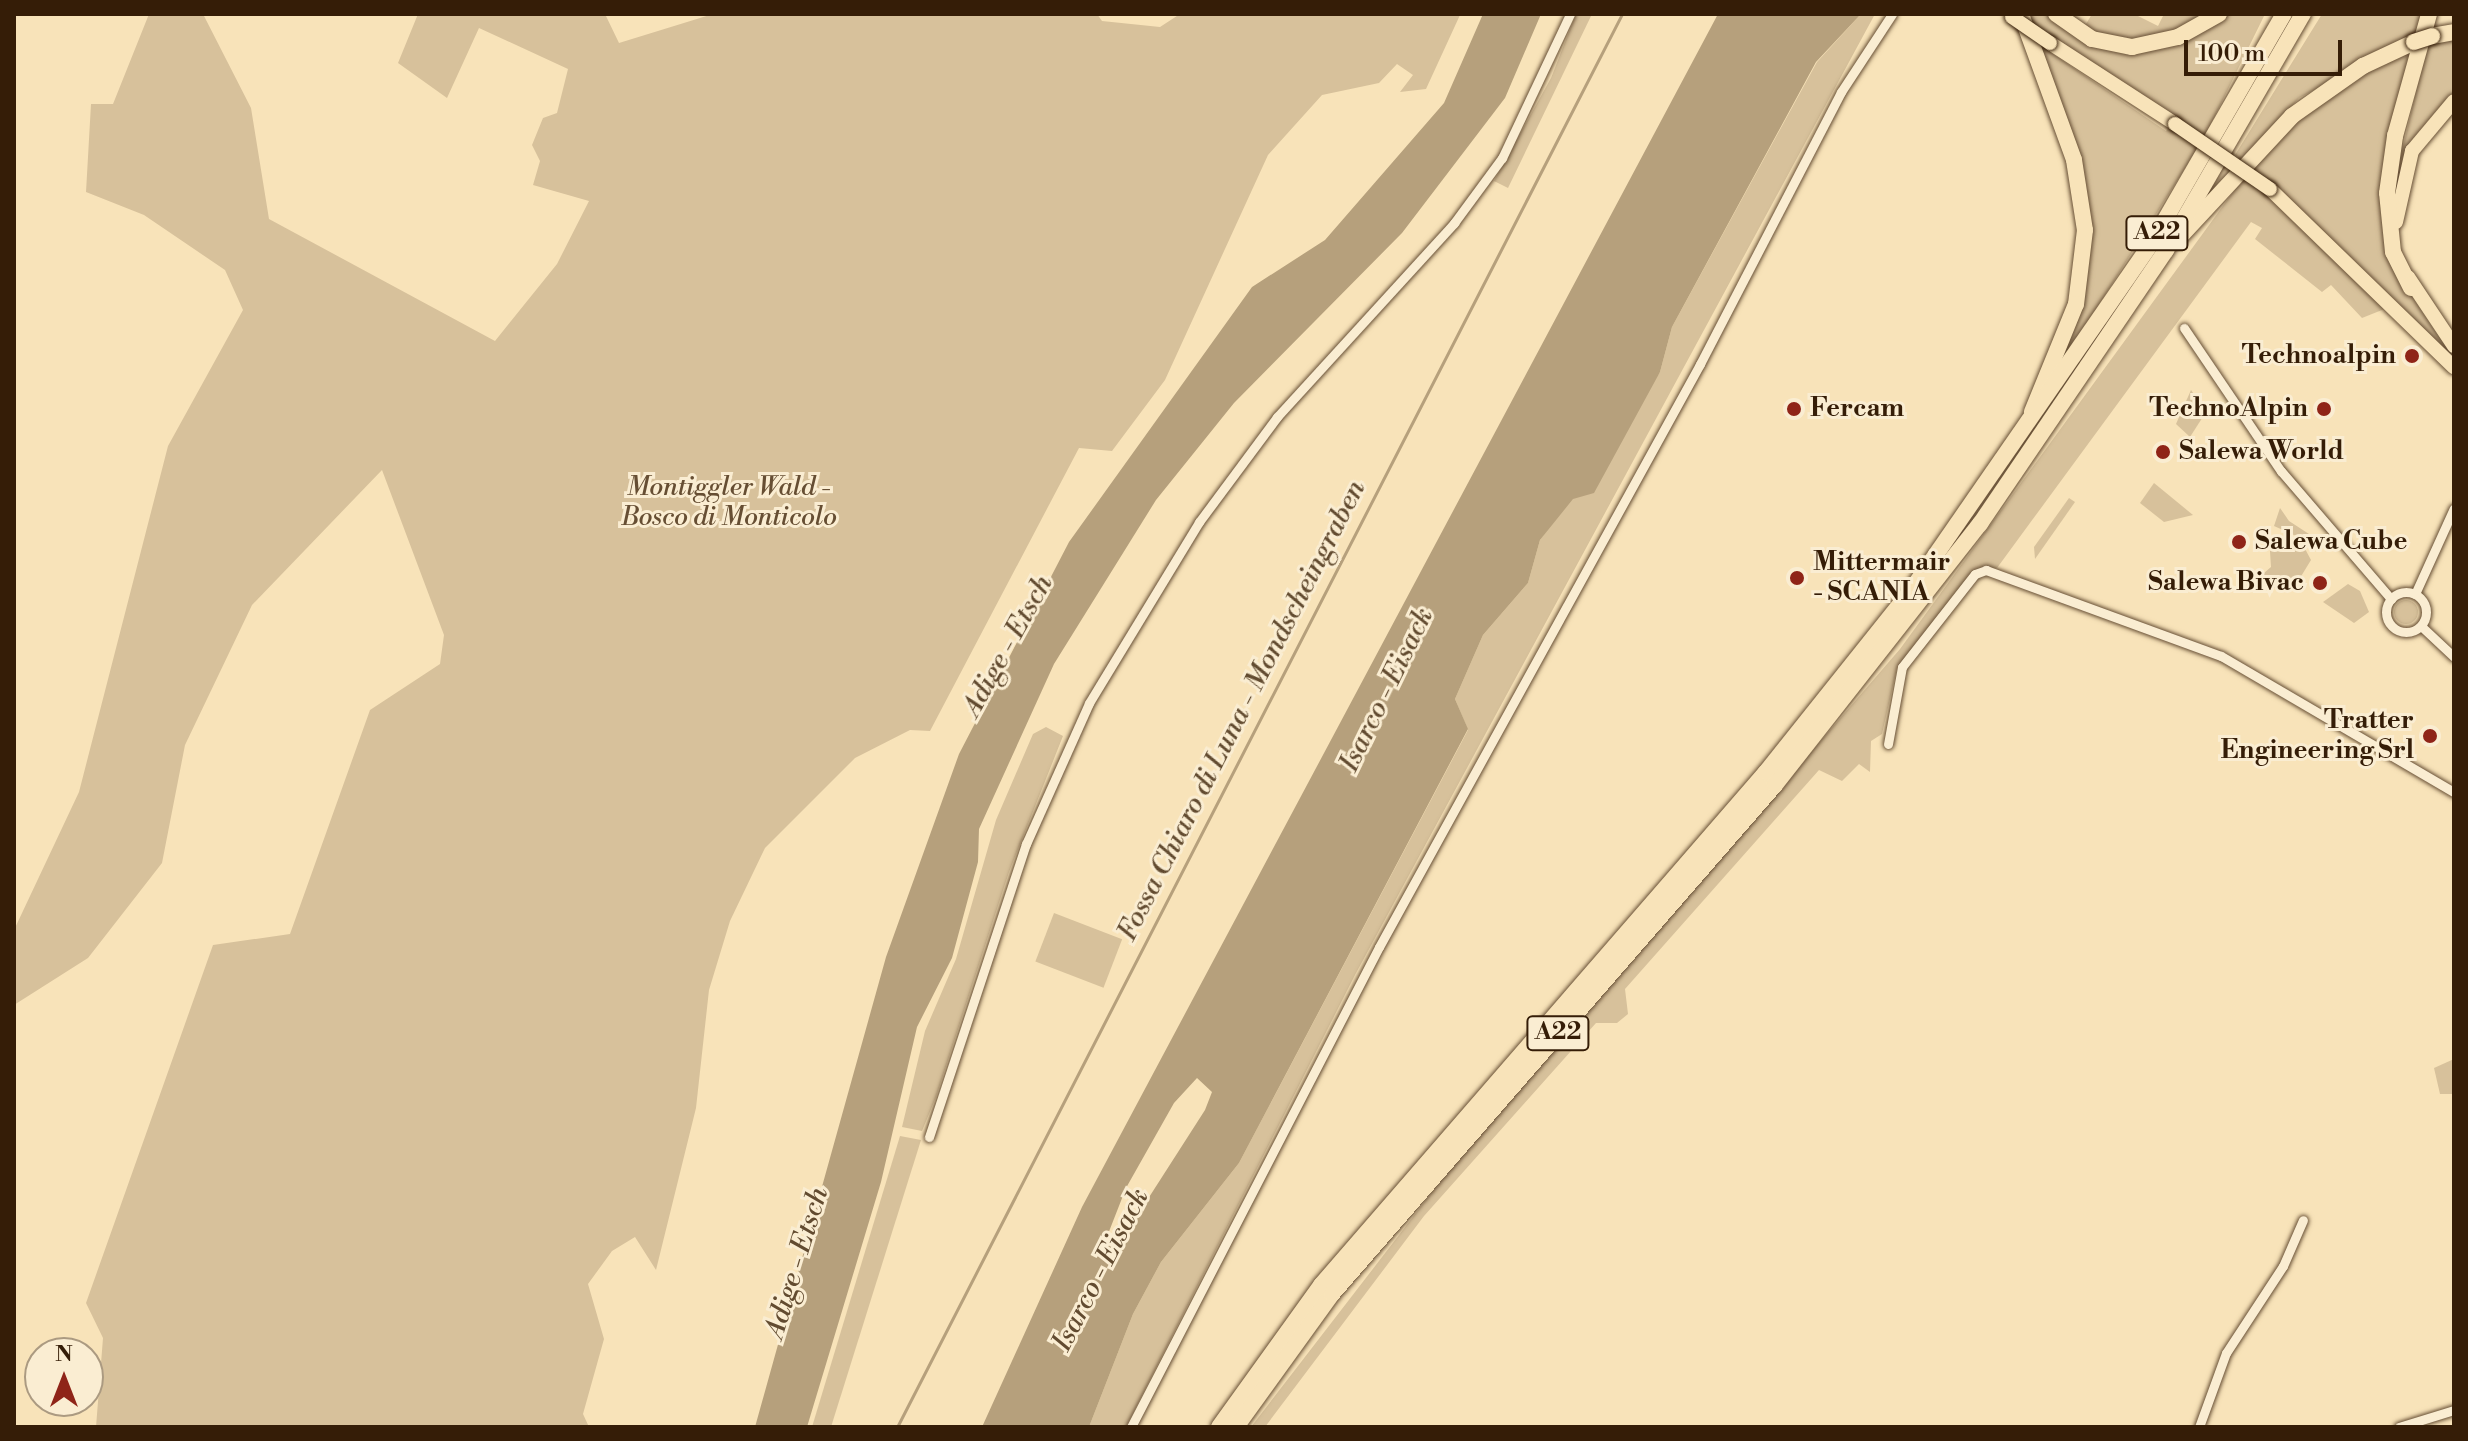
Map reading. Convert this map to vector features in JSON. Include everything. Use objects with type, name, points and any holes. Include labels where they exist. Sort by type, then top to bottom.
[{"type":"highway","points":[[2056,14],[2092,39],[2132,47],[2178,37],[2219,14]]},
{"type":"highway","name":"A22","points":[[1219,1427],[1321,1285],[1826,700],[2018,445],[2151,244],[2284,14]]},
{"type":"highway","name":"A22","points":[[1236,1427],[1362,1259],[1838,708],[1980,524],[2166,250],[2303,14]]},
{"type":"highway","points":[[2411,288],[2393,252],[2387,182],[2429,14]]},
{"type":"highway","points":[[2014,15],[2074,160],[2085,230],[2076,304],[2018,445]]},
{"type":"highway","points":[[2166,250],[2209,213],[2292,116],[2353,72],[2414,42],[2454,32]]},
{"type":"main road","points":[[2014,15],[2050,43],[2270,189],[2454,367]]},
{"type":"main road","points":[[2454,101],[2423,132],[2401,179],[2396,225],[2411,288],[2454,346]]},
{"type":"street","points":[[929,1137],[1026,844],[1089,703],[1199,522],[1277,417],[1454,223],[1502,158],[1570,14]]},
{"type":"street","points":[[1131,1427],[1379,947],[1700,364],[1841,92],[1892,14]]},
{"type":"street","points":[[2184,328],[2281,471],[2391,599],[2392,627],[2407,632],[2421,626]]},
{"type":"street","points":[[2415,594],[2454,508]]},
{"type":"street","points":[[1888,744],[1902,667],[1975,574],[1986,570],[2221,656],[2454,792]]},
{"type":"street","points":[[2391,599],[2415,594]]},
{"type":"street","points":[[2415,594],[2426,607],[2421,626]]},
{"type":"street","points":[[2421,626],[2454,657]]},
{"type":"street","points":[[2199,1427],[2226,1353],[2283,1266],[2303,1220]]},
{"type":"street","points":[[2399,1427],[2454,1410]]},
{"type":"green space","name":"Montiggler Wald - Bosco di Monticolo","points":[[149,14],[203,14],[251,108],[269,219],[495,341],[557,264],[589,201],[533,185],[540,161],[532,145],[543,118],[557,113],[568,69],[479,28],[447,98],[398,63],[418,14],[605,14],[619,43],[713,14],[1097,14],[1102,21],[1160,27],[1180,14],[1460,15],[1426,89],[1400,92],[1413,75],[1397,64],[1379,83],[1322,95],[1268,155],[1165,380],[1112,451],[1079,448],[930,731],[910,730],[855,758],[765,848],[730,921],[709,990],[696,1108],[656,1270],[635,1237],[612,1251],[588,1284],[604,1339],[583,1414],[589,1427],[96,1427],[97,1417],[104,1417],[104,1337],[86,1303],[213,945],[290,934],[370,710],[440,664],[444,635],[382,470],[252,605],[185,745],[162,863],[88,958],[14,1005],[14,930],[79,792],[168,446],[243,310],[225,270],[144,215],[86,192],[91,104],[113,104]]},
{"type":"green space","points":[[1576,14],[1592,14],[1508,188],[1494,181],[1551,78]]},
{"type":"green space","points":[[1861,14],[1875,14],[1355,975],[1126,1427],[1089,1427],[1133,1314],[1161,1262],[1239,1163],[1468,730],[1455,699],[1483,635],[1528,583],[1540,540],[1660,372],[1672,327],[1817,62]]},
{"type":"green space","points":[[2026,14],[2049,14],[2140,50],[2225,14],[2265,14],[2204,138],[2059,368],[2073,330],[2083,170]],"holes":[[[2038,26],[2176,119],[2166,131],[2047,50]]]},
{"type":"green space","points":[[2092,14],[2134,14],[2158,26],[2164,14],[2211,14],[2182,30],[2131,40],[2095,34],[2072,18],[2086,24]]},
{"type":"green space","points":[[2322,14],[2423,14],[2418,35],[2299,98],[2242,160],[2235,155]]},
{"type":"green space","points":[[2454,38],[2454,95],[2400,160],[2427,45]]},
{"type":"green space","points":[[2413,49],[2388,217],[2409,292],[2454,360],[2271,182],[2387,308],[2362,318],[2331,285],[2322,292],[2255,239],[2262,228],[2251,222],[1997,568],[1973,571],[1897,668],[1882,734],[1871,741],[1870,772],[1859,764],[1842,781],[1819,770],[1625,989],[1628,1014],[1617,1023],[1596,1023],[1424,1216],[1265,1427],[1251,1427],[1436,1187],[1900,649],[2263,151],[2337,86]]},
{"type":"green space","points":[[2191,390],[2206,412],[2190,437],[2176,424]]},
{"type":"green space","points":[[2154,483],[2193,515],[2164,522],[2140,503]]},
{"type":"green space","points":[[2069,498],[2075,502],[2035,559],[2034,547]]},
{"type":"green space","points":[[2280,508],[2289,521],[2309,534],[2303,539],[2274,526]]},
{"type":"green space","points":[[2269,536],[2303,545],[2311,560],[2300,578],[2277,589],[2257,579],[2271,567]]},
{"type":"green space","points":[[2348,584],[2360,591],[2369,612],[2354,623],[2323,602]]},
{"type":"green space","points":[[2406,600],[2415,603],[2418,612],[2415,621],[2406,624],[2397,621],[2394,612],[2397,603]]},
{"type":"green space","points":[[1046,727],[1063,736],[1009,872],[936,1097],[922,1131],[902,1127],[925,1031],[956,959],[996,820],[1033,734]]},
{"type":"green space","points":[[1054,913],[1122,939],[1104,988],[1035,962]]},
{"type":"green space","points":[[2454,1059],[2454,1094],[2440,1094],[2434,1068]]},
{"type":"green space","points":[[900,1136],[921,1140],[831,1427],[812,1427]]},
{"type":"water","points":[[1483,14],[1541,14],[1505,98],[1402,233],[1234,403],[1156,500],[1054,664],[979,829],[978,862],[952,958],[917,1027],[881,1182],[807,1427],[755,1427],[886,957],[959,754],[1069,542],[1252,287],[1325,240],[1444,103]]},
{"type":"water","name":"Isarco - Eisack","points":[[1718,14],[1861,14],[1816,62],[1672,327],[1660,372],[1594,493],[1573,499],[1540,540],[1528,583],[1483,635],[1455,699],[1468,729],[1239,1163],[1161,1262],[1133,1314],[1089,1427],[982,1427],[1082,1207]],"holes":[[[1197,1078],[1212,1092],[1205,1110],[1128,1230],[1101,1252],[1126,1188],[1174,1103]]]},
{"type":"waterway","name":"Fossa Chiaro di Luna - Mondscheingraben","points":[[897,1427],[1622,14]]},
{"type":"place","name":"Technoalpin","points":[[2412,356]]},
{"type":"place","name":"Fercam","points":[[1794,409]]},
{"type":"place","name":"TechnoAlpin","points":[[2324,409]]},
{"type":"place","name":"Salewa World","points":[[2163,452]]},
{"type":"place","name":"Salewa Cube","points":[[2239,542]]},
{"type":"place","name":"Mittermair - SCANIA","points":[[1797,578]]},
{"type":"place","name":"Salewa Bivac","points":[[2320,583]]},
{"type":"place","name":"Tratter Engineering Srl","points":[[2430,736]]},
{"type":"water label","name":"Adige - Etsch","points":[[1008,646]]},
{"type":"water label","name":"Adige - Etsch","points":[[797,1263]]}]
